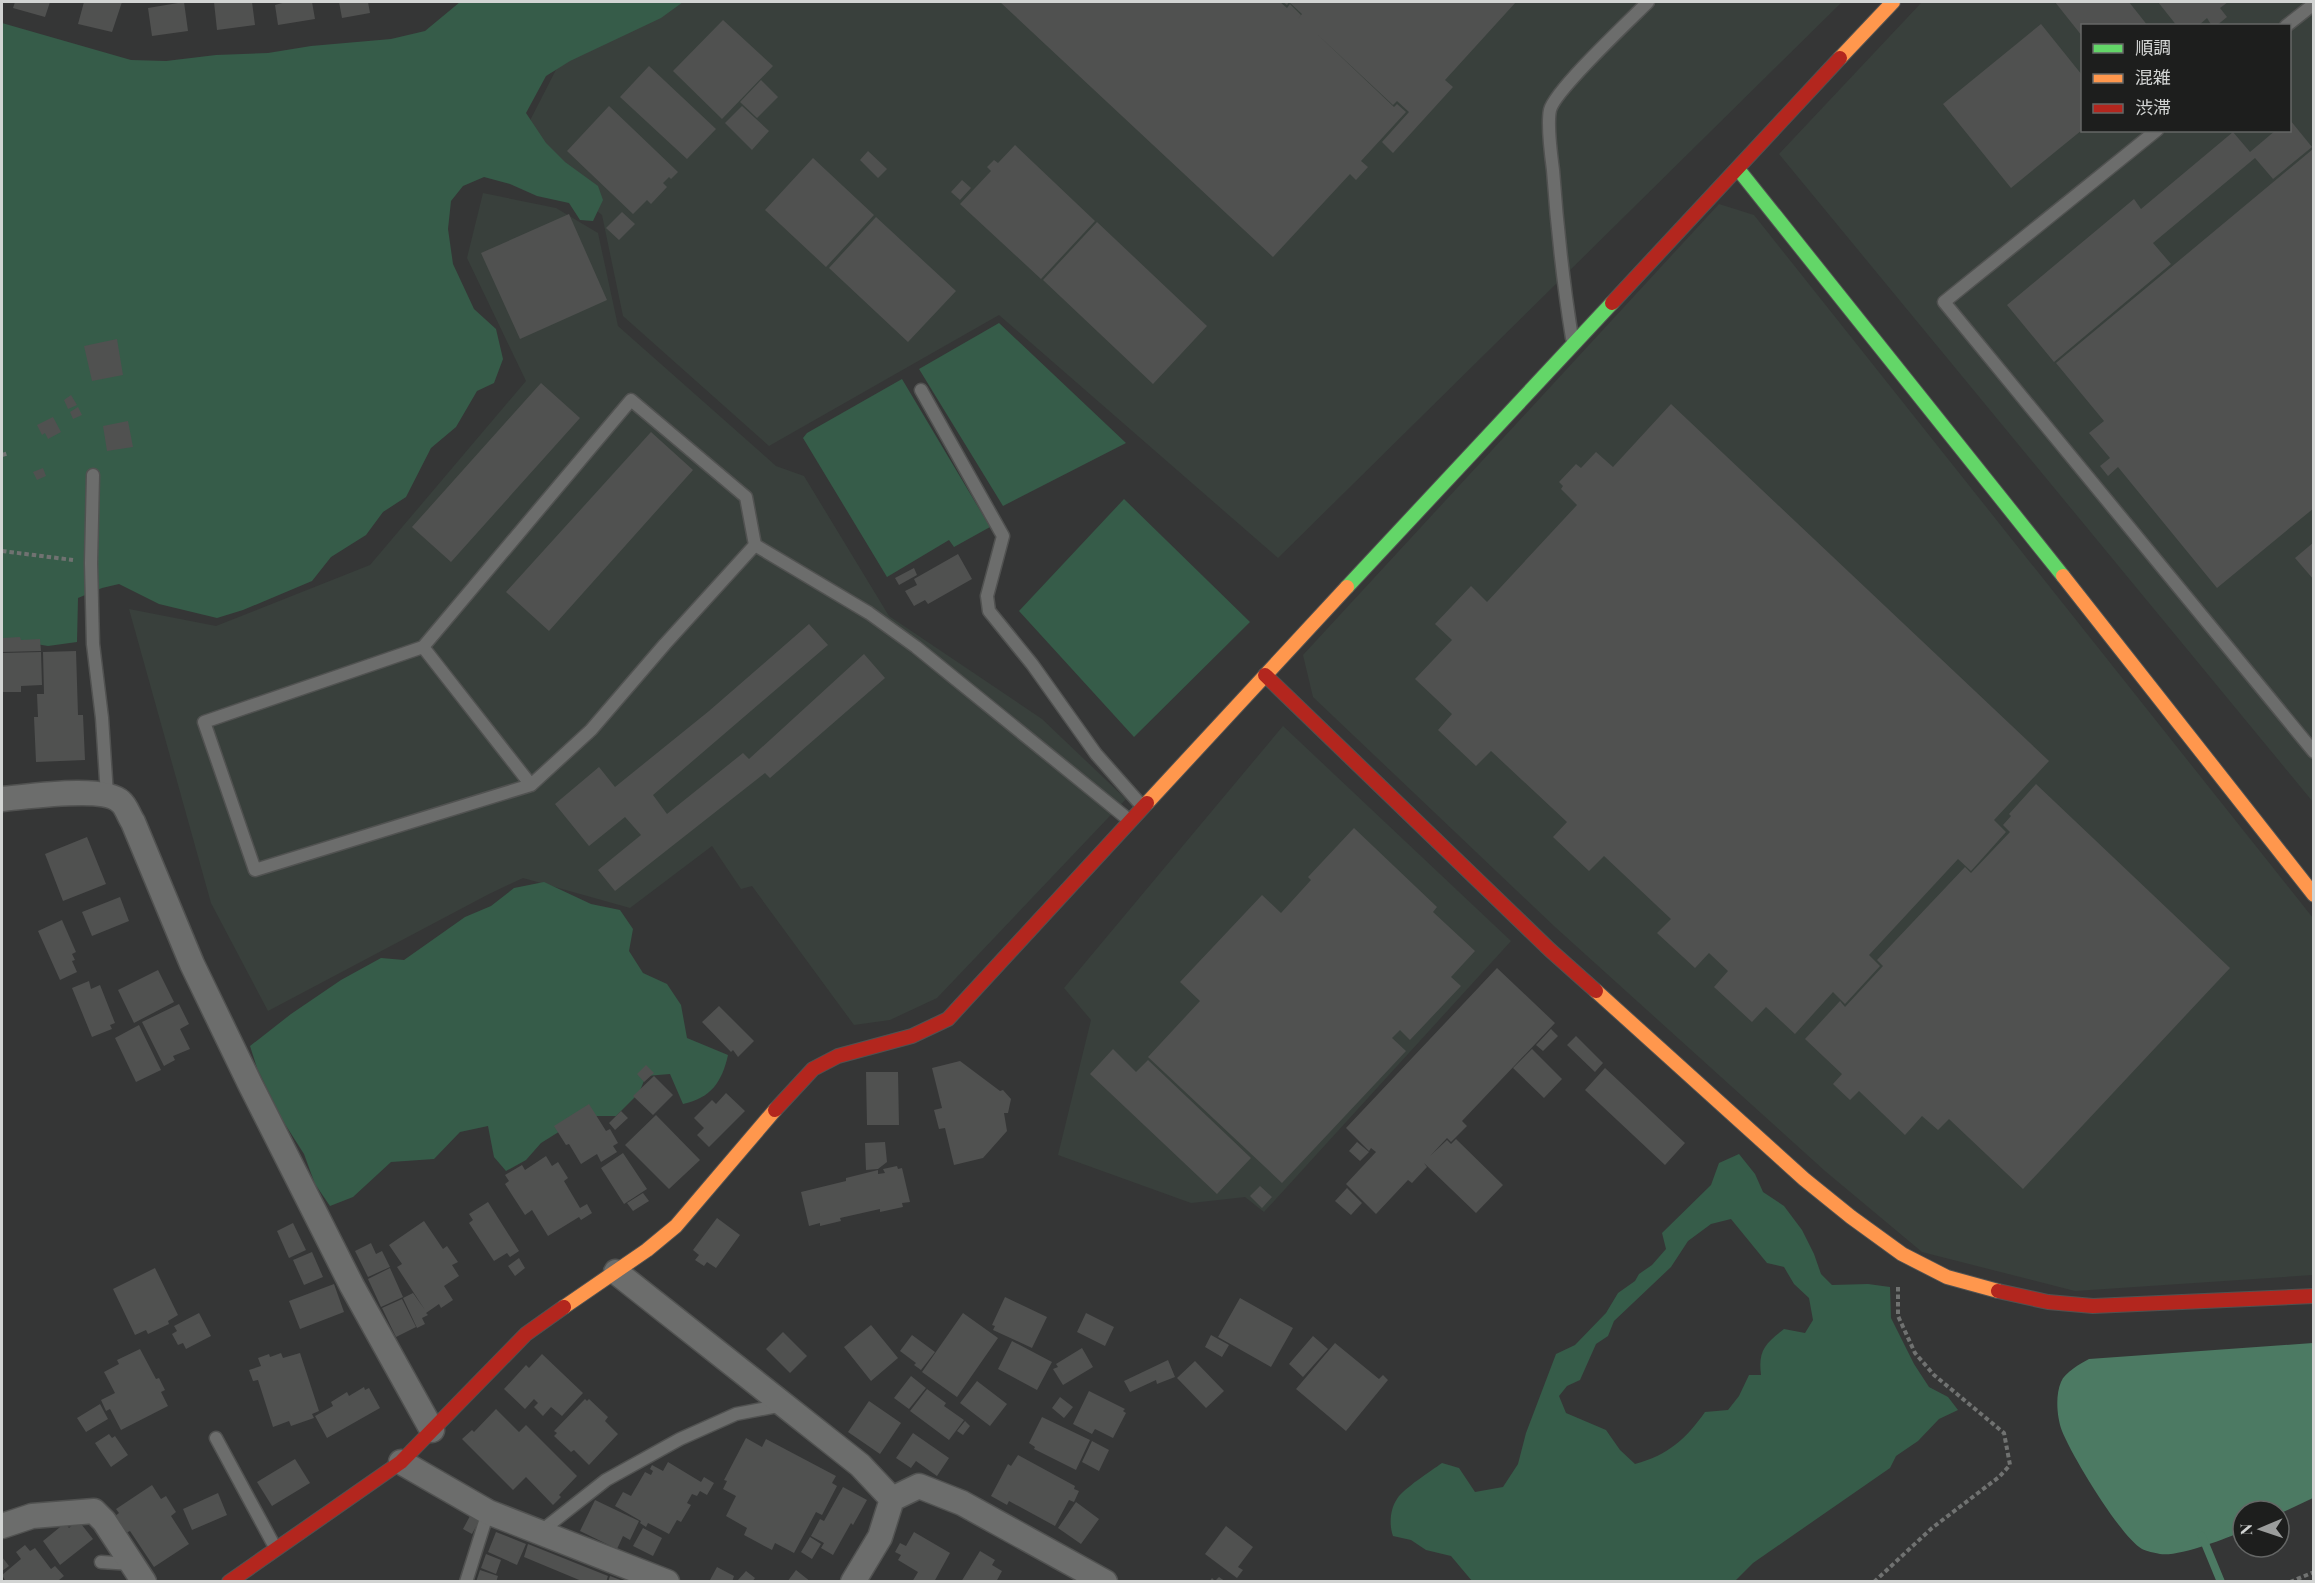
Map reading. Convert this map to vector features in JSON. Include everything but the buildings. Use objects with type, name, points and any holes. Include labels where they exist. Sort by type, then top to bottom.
[{"type":"street","points":[[245,1577],[277,1550],[401,1462],[526,1334],[616,1272],[676,1226],[813,1070],[838,1056],[912,1036],[948,1019],[1265,675],[1893,2]]},
{"type":"street","points":[[1738,170],[1956,441],[2313,896]]},
{"type":"street","points":[[1265,675],[1559,958],[1804,1179],[1902,1254],[1947,1276],[1997,1292],[2048,1302],[2093,1306],[2313,1296]]},
{"type":"street","points":[[2,799],[92,792],[107,795],[122,802],[133,822],[192,964],[245,1074],[352,1286],[432,1430]]},
{"type":"street","points":[[616,1272],[860,1465],[892,1499]]},
{"type":"street","points":[[401,1462],[488,1512],[667,1581]]},
{"type":"street","points":[[854,1581],[880,1537],[892,1499],[919,1486],[962,1503],[1083,1574],[1105,1581]]},
{"type":"street","points":[[3,1522],[32,1516],[94,1511],[104,1521],[138,1573]]},
{"type":"lane","points":[[1573,345],[1561,267],[1550,110],[1564,88],[1648,2]]},
{"type":"lane","points":[[2288,24],[2313,4]]},
{"type":"lane","points":[[2155,132],[1944,303],[2313,752]]},
{"type":"lane","points":[[921,390],[1004,536],[987,596],[989,611],[1032,664],[1096,754],[1143,807]]},
{"type":"lane","points":[[754,545],[591,730],[531,785],[255,870],[204,722],[423,647],[632,400],[746,497],[754,545],[869,614],[916,647],[1130,821]]},
{"type":"lane","points":[[93,475],[93,644],[102,718],[107,795]]},
{"type":"lane","points":[[423,647],[531,785]]},
{"type":"lane","points":[[540,1532],[606,1480],[681,1439],[736,1414],[784,1405]]},
{"type":"lane","points":[[216,1438],[277,1550]]},
{"type":"lane","points":[[466,1581],[488,1512]]},
{"type":"lane","points":[[101,1562],[138,1573]]},
{"type":"path","points":[[2,454],[9,453]]},
{"type":"path","points":[[2,551],[92,563]]},
{"type":"path","points":[[1874,1581],[1932,1528],[1999,1477],[2010,1465],[2004,1433],[1934,1375],[1910,1344],[1898,1316],[1897,1288],[1902,1254]]},
{"type":"path","points":[[2290,1581],[2313,1572]]},
{"type":"shaded area","points":[[460,2],[683,2],[661,18],[570,61],[546,76],[526,113],[546,143],[565,162],[598,186],[603,200],[593,221],[580,220],[569,203],[537,196],[510,184],[484,177],[463,186],[451,201],[448,229],[453,264],[474,309],[496,329],[503,359],[494,383],[477,391],[456,427],[431,448],[406,497],[383,512],[366,535],[331,557],[312,581],[243,610],[217,618],[159,604],[119,584],[78,598],[77,642],[48,646],[2,640],[2,23],[131,60],[166,61],[216,55],[268,53],[311,46],[391,39],[425,31]]},
{"type":"shaded area","points":[[657,2],[1842,2],[1278,558],[999,315],[769,446],[623,316],[602,215],[516,148],[564,54]]},
{"type":"shaded area","points":[[1922,2],[2313,2],[2313,802],[1779,154]]},
{"type":"shaded area","points":[[483,193],[556,208],[598,233],[618,326],[776,466],[804,476],[889,616],[1042,719],[1126,799],[937,998],[890,1020],[854,1025],[752,886],[741,889],[712,846],[630,908],[523,878],[268,1011],[211,903],[129,609],[216,626],[370,565],[526,381],[467,258]]},
{"type":"shaded area","points":[[1719,204],[1754,215],[2313,918],[2313,1275],[2075,1291],[1922,1252],[1825,1171],[1554,926],[1313,697],[1303,655]]},
{"type":"shaded area","points":[[999,323],[1126,443],[1003,506],[919,369]]},
{"type":"shaded area","points":[[902,379],[990,527],[954,547],[949,540],[887,577],[803,438],[807,433]]},
{"type":"shaded area","points":[[1124,499],[1250,622],[1134,737],[1019,611]]},
{"type":"shaded area","points":[[1283,726],[1511,941],[1264,1212],[1245,1197],[1191,1203],[1058,1155],[1091,1020],[1064,988]]},
{"type":"shaded area","points":[[544,882],[591,904],[620,910],[633,929],[629,951],[643,973],[667,984],[681,1005],[687,1038],[728,1055],[719,1081],[701,1098],[683,1104],[670,1074],[646,1076],[639,1093],[616,1116],[596,1116],[573,1123],[541,1143],[526,1160],[506,1171],[494,1157],[488,1126],[460,1132],[434,1159],[391,1162],[353,1197],[330,1206],[315,1184],[304,1154],[283,1121],[257,1068],[250,1046],[291,1014],[341,980],[381,958],[404,960],[465,917],[491,906],[514,888]]},
{"type":"shaded area","points":[[1739,1154],[1755,1174],[1763,1192],[1784,1206],[1802,1230],[1821,1274],[1832,1285],[1868,1284],[1890,1287],[1891,1318],[1914,1364],[1929,1387],[1948,1397],[1958,1410],[1939,1419],[1918,1441],[1896,1456],[1890,1468],[1753,1563],[1735,1581],[1472,1581],[1451,1556],[1426,1550],[1411,1540],[1393,1536],[1391,1517],[1397,1499],[1411,1485],[1442,1463],[1459,1468],[1475,1492],[1503,1487],[1518,1464],[1526,1433],[1556,1354],[1575,1345],[1606,1313],[1618,1293],[1635,1281],[1639,1274],[1652,1265],[1666,1249],[1662,1233],[1711,1185],[1719,1163]],"holes":[[[1731,1219],[1767,1263],[1784,1267],[1794,1284],[1809,1298],[1813,1320],[1805,1333],[1784,1329],[1772,1339],[1762,1353],[1761,1375],[1749,1375],[1739,1396],[1728,1410],[1705,1412],[1691,1430],[1667,1451],[1635,1464],[1620,1450],[1606,1430],[1566,1413],[1559,1396],[1567,1386],[1580,1380],[1596,1344],[1608,1336],[1614,1321],[1671,1267],[1688,1241],[1711,1224]]]},
{"type":"shaded area","points":[[2313,1343],[2313,1498],[2291,1508],[2291,1499],[2231,1499],[2231,1536],[2178,1553],[2160,1554],[2142,1549],[2110,1513],[2062,1431],[2057,1400],[2061,1382],[2073,1369],[2089,1359]]},
{"type":"waterway","points":[[2202,1536],[2221,1582]]},
{"type":"traffic: fast","points":[[1738,169],[2063,576]]},
{"type":"traffic: fast","points":[[1347,587],[1612,303]]},
{"type":"traffic: slow","points":[[1840,58],[1893,2]]},
{"type":"traffic: slow","points":[[2063,576],[2314,895]]},
{"type":"traffic: slow","points":[[1147,803],[1347,587]]},
{"type":"traffic: slow","points":[[1596,991],[1804,1179],[1851,1217],[1902,1254],[1947,1277],[1998,1291]]},
{"type":"traffic: slow","points":[[564,1307],[647,1250],[676,1226],[775,1110]]},
{"type":"traffic: jam","points":[[1612,303],[1840,58]]},
{"type":"traffic: jam","points":[[1265,675],[1550,950],[1596,991]]},
{"type":"traffic: jam","points":[[775,1110],[813,1069],[838,1056],[912,1036],[948,1019],[1147,803]]},
{"type":"traffic: jam","points":[[1998,1291],[2048,1302],[2093,1306],[2314,1296]]},
{"type":"traffic: jam","points":[[229,1582],[401,1462],[526,1334],[564,1307]]}]
